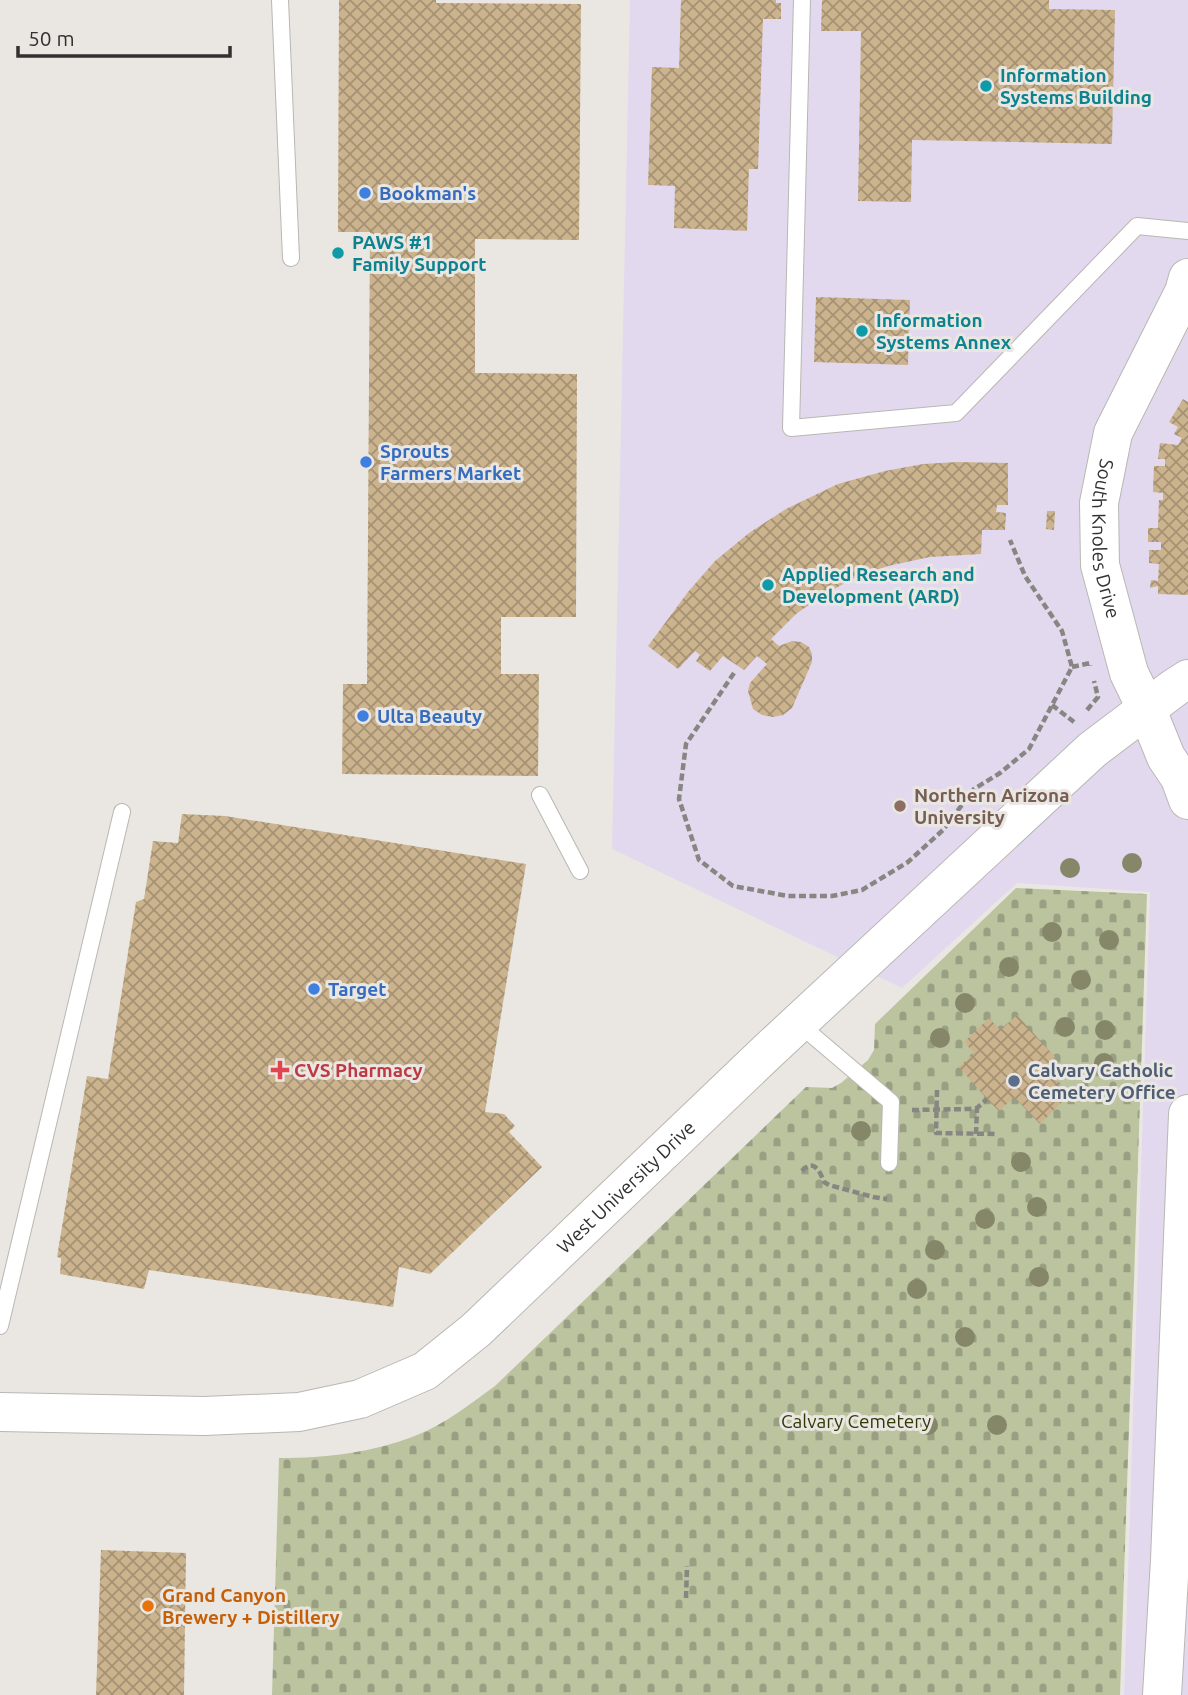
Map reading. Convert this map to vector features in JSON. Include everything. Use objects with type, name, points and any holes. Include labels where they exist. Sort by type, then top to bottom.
[{"type":"street","name":"South Knoles Drive","points":[[1188,278],[1184,292],[1113,433],[1099,503],[1100,565],[1129,673],[1188,800]]},
{"type":"street","name":"West University Drive","points":[[0,1412],[204,1416],[299,1412],[360,1399],[425,1371],[476,1330],[798,1023],[1092,750],[1188,680]]},
{"type":"street","points":[[1162,1695],[1175,1611],[1188,1114]]},
{"type":"lane","points":[[280,0],[292,258]]},
{"type":"lane","points":[[802,0],[791,428],[956,413],[1137,226],[1188,231]]},
{"type":"lane","points":[[540,795],[580,871]]},
{"type":"lane","points":[[0,1326],[122,812]]},
{"type":"lane","points":[[798,1023],[891,1102],[889,1163]]},
{"type":"path","points":[[734,673],[686,744],[679,799],[699,860],[733,886],[788,896],[832,896],[862,890],[908,862],[943,830],[974,789],[1000,774],[1029,749],[1072,667],[1062,631],[1025,576],[1010,540]]},
{"type":"path","points":[[1052,705],[1075,723],[1098,697],[1090,663],[1072,667]]},
{"type":"path","points":[[937,1090],[936,1133],[996,1134]]},
{"type":"path","points":[[890,1110],[977,1108],[987,1099]]},
{"type":"path","points":[[976,1134],[977,1108]]},
{"type":"path","points":[[802,1171],[811,1166],[821,1172],[824,1182],[829,1185],[887,1199]]},
{"type":"path","points":[[685,1598],[687,1566]]},
{"type":"shaded area","name":"Northern Arizona University","points":[[630,0],[1188,0],[1188,1695],[1124,1695],[1150,892],[1017,883],[902,988],[612,849]]},
{"type":"green space","name":"Calvary Cemetery","points":[[1016,888],[1147,894],[1120,1695],[272,1695],[279,1458],[349,1453],[400,1441],[437,1425],[495,1386],[806,1087],[832,1088],[868,1060],[874,1050],[875,1024]]},
{"type":"building","points":[[339,0],[581,4],[579,240],[475,239],[475,373],[577,374],[576,617],[501,617],[501,674],[539,674],[538,776],[342,774],[343,684],[367,684],[370,232],[338,232]]},
{"type":"building","points":[[681,0],[776,0],[776,3],[781,3],[781,19],[763,19],[758,169],[749,169],[747,231],[674,228],[675,186],[648,185],[652,67],[679,68]]},
{"type":"building","name":"Information Systems Building","points":[[822,0],[1049,0],[1049,9],[1115,10],[1112,144],[912,140],[911,202],[858,201],[861,31],[821,31]]},
{"type":"building","name":"Information Systems Annex","points":[[816,297],[910,300],[908,365],[814,362]]},
{"type":"building","points":[[1183,399],[1188,402],[1188,595],[1158,594],[1158,586],[1150,588],[1151,580],[1158,581],[1159,564],[1149,563],[1149,550],[1161,550],[1161,542],[1148,542],[1148,528],[1158,528],[1159,500],[1163,500],[1163,493],[1153,492],[1154,466],[1165,466],[1165,459],[1158,459],[1160,443],[1178,445],[1182,438],[1174,434],[1178,427],[1169,422]]},
{"type":"building","name":"Applied Research and Development (ARD)","points":[[1008,463],[1008,505],[997,505],[996,512],[1006,513],[1005,530],[982,530],[981,554],[930,557],[888,566],[852,579],[796,614],[771,639],[779,646],[792,641],[801,642],[809,647],[812,662],[792,708],[783,715],[762,715],[753,709],[748,691],[750,683],[767,664],[757,656],[744,670],[723,656],[710,671],[696,661],[700,655],[695,651],[678,669],[648,646],[715,561],[749,533],[786,509],[838,484],[885,471],[923,464]]},
{"type":"building","points":[[1047,511],[1055,511],[1054,530],[1046,529]]},
{"type":"building","name":"Target","points":[[182,814],[225,816],[526,864],[485,1112],[504,1114],[515,1126],[509,1132],[542,1167],[430,1274],[399,1267],[393,1307],[149,1270],[144,1289],[60,1274],[61,1258],[57,1257],[87,1076],[108,1079],[136,902],[144,899],[153,841],[178,843]]},
{"type":"building","name":"Calvary Catholic Cemetery Office","points":[[1017,1015],[1055,1057],[1043,1068],[1070,1094],[1040,1124],[1014,1097],[999,1111],[959,1067],[974,1053],[964,1042],[989,1018],[1000,1030]]},
{"type":"building","points":[[101,1550],[186,1553],[184,1695],[96,1695]]},
{"type":"place","name":"Information Systems Building","points":[[986,86]]},
{"type":"place","name":"Bookman's","points":[[365,193]]},
{"type":"place","name":"PAWS #1 Family Support","points":[[338,253]]},
{"type":"place","name":"Information Systems Annex","points":[[862,331]]},
{"type":"place","name":"Sprouts Farmers Market","points":[[366,462]]},
{"type":"place","name":"Applied Research and Development (ARD)","points":[[768,585]]},
{"type":"place","name":"Ulta Beauty","points":[[363,716]]},
{"type":"place","name":"Northern Arizona University","points":[[900,806]]},
{"type":"place","name":"Target","points":[[314,989]]},
{"type":"place","name":"CVS Pharmacy","points":[[280,1070]]},
{"type":"place","name":"Calvary Catholic Cemetery Office","points":[[1014,1081]]},
{"type":"place","name":"Grand Canyon Brewery + Distillery","points":[[148,1606]]}]
